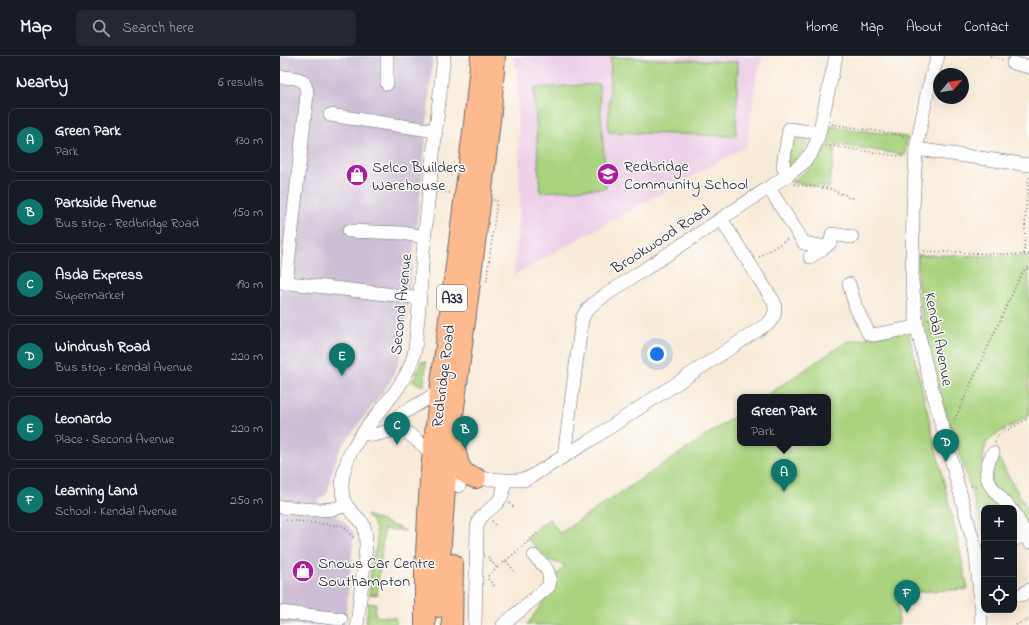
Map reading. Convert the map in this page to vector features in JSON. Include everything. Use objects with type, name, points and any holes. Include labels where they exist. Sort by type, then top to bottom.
[{"type":"highway","name":"Redbridge Road","points":[[455,475],[440,391],[482,56]]},
{"type":"highway","name":"Redbridge Road","points":[[437,625],[441,542],[455,475],[451,426],[485,165],[495,56]]},
{"type":"highway","name":"Redbridge Road","points":[[425,625],[430,480],[455,475]]},
{"type":"highway","name":"A33","points":[[452,625],[455,475]]},
{"type":"highway","name":"A33","points":[[415,625],[418,578],[427,541]]},
{"type":"street","points":[[386,84],[387,56]]},
{"type":"street","name":"Second Avenue","points":[[346,505],[342,493],[343,476],[348,459],[363,433],[394,394],[409,370],[414,353],[444,56]]},
{"type":"street","name":"Brookwood Road","points":[[564,456],[581,326],[585,312],[590,306],[604,296],[802,164],[822,139],[836,56]]},
{"type":"street","name":"Kendal Avenue","points":[[938,56],[928,90],[917,148],[913,210],[912,282],[917,327],[927,370],[980,548],[981,625]]},
{"type":"street","points":[[1013,63],[1029,68]]},
{"type":"street","points":[[280,77],[297,78],[305,83],[307,89],[283,282],[413,297],[420,301]]},
{"type":"street","points":[[330,115],[436,131]]},
{"type":"street","points":[[822,139],[789,129],[783,167],[778,181],[804,243],[825,247]]},
{"type":"street","points":[[917,148],[1029,165]]},
{"type":"street","points":[[408,433],[455,475],[505,481],[527,479],[589,441],[770,322],[775,316],[776,309],[774,302],[721,219]]},
{"type":"street","points":[[349,231],[402,233],[425,237]]},
{"type":"street","points":[[810,257],[831,242],[832,234],[852,237]]},
{"type":"street","points":[[849,284],[856,308],[869,334],[873,335],[917,327]]},
{"type":"street","points":[[400,415],[440,391]]},
{"type":"street","points":[[568,428],[580,439],[589,441]]},
{"type":"street","points":[[363,433],[377,435],[389,431]]},
{"type":"street","points":[[993,453],[988,461],[986,472],[987,480],[1007,505]]},
{"type":"street","points":[[475,625],[477,527],[481,517],[500,500],[503,494],[505,481]]},
{"type":"street","points":[[280,507],[326,510],[346,505],[364,525],[366,536],[357,623],[337,622],[280,612]]},
{"type":"street","points":[[1017,520],[1024,538]]},
{"type":"street","points":[[503,625],[549,586],[549,571],[534,556]]},
{"type":"path","points":[[990,56],[1013,63]]},
{"type":"path","points":[[830,124],[917,148]]},
{"type":"path","points":[[822,139],[917,148]]},
{"type":"path","points":[[1024,255],[1029,173]]},
{"type":"path","points":[[778,181],[830,189],[846,195],[848,198],[853,198]]},
{"type":"path","points":[[430,191],[453,193]]},
{"type":"path","points":[[486,285],[497,200]]},
{"type":"path","points":[[749,264],[788,239]]},
{"type":"path","points":[[922,251],[1029,255]]},
{"type":"path","points":[[951,416],[953,424],[1019,279],[1025,269],[1029,268]]},
{"type":"path","points":[[928,317],[932,339]]},
{"type":"path","points":[[993,453],[997,436],[1029,418]]},
{"type":"path","points":[[285,520],[344,526],[356,540]]},
{"type":"path","points":[[495,588],[486,577],[538,533]]},
{"type":"path","points":[[506,561],[514,571]]},
{"type":"path","points":[[1016,625],[1025,620],[1029,621]]},
{"type":"shaded area","points":[[280,56],[433,56],[423,169],[403,349],[399,363],[390,382],[338,453],[330,480],[328,493],[318,502],[342,520],[354,533],[345,625],[280,625]]},
{"type":"shaded area","name":"Redbridge Community School","points":[[512,56],[762,56],[756,80],[747,146],[514,275],[520,202],[517,70]]},
{"type":"green space","points":[[611,57],[738,62],[736,136],[608,132]]},
{"type":"green space","points":[[599,84],[606,188],[540,192],[534,88]]},
{"type":"green space","points":[[831,126],[907,137],[905,155],[827,143]]},
{"type":"green space","points":[[790,130],[811,134],[807,145],[801,154],[784,168]]},
{"type":"green space","points":[[825,146],[835,148],[829,188],[791,182],[811,166]]},
{"type":"green space","points":[[918,255],[1029,256],[1029,416],[997,434],[986,443],[983,459],[1004,505],[981,505],[981,522],[931,364],[921,312],[917,279]]},
{"type":"green space","points":[[908,330],[968,589],[897,593],[899,625],[527,625],[548,595],[555,577],[565,565],[548,560],[526,538],[549,519],[560,533],[737,415],[737,446],[831,446],[831,394],[768,394],[846,342]]},
{"type":"green space","points":[[421,362],[426,362],[424,386],[413,382]]},
{"type":"green space","points":[[997,458],[999,459],[1029,512],[1029,522],[1024,525],[1017,516],[1017,505],[1008,505],[994,487],[990,468]]},
{"type":"green space","points":[[367,515],[406,531],[384,529],[377,595],[369,594],[372,560],[376,548],[377,536],[375,526]]},
{"type":"green space","points":[[368,603],[376,604],[375,616],[396,618],[396,625],[366,625]]},
{"type":"tunnel","points":[[389,431],[408,433]]},
{"type":"place","name":"Redbridge Community School","points":[[608,174]]},
{"type":"place","name":"Selco Builders Warehouse","points":[[357,175]]},
{"type":"place","name":"Leonardo","points":[[342,376]]},
{"type":"place","name":"Asda Express","points":[[397,445]]},
{"type":"place","name":"Parkside Avenue","points":[[465,449]]},
{"type":"place","name":"Windrush Road","points":[[946,462]]},
{"type":"place","name":"Green Park","points":[[784,492]]},
{"type":"place","name":"Snows Car Centre Southampton","points":[[303,571]]},
{"type":"place","name":"Learning Land","points":[[907,613]]}]
